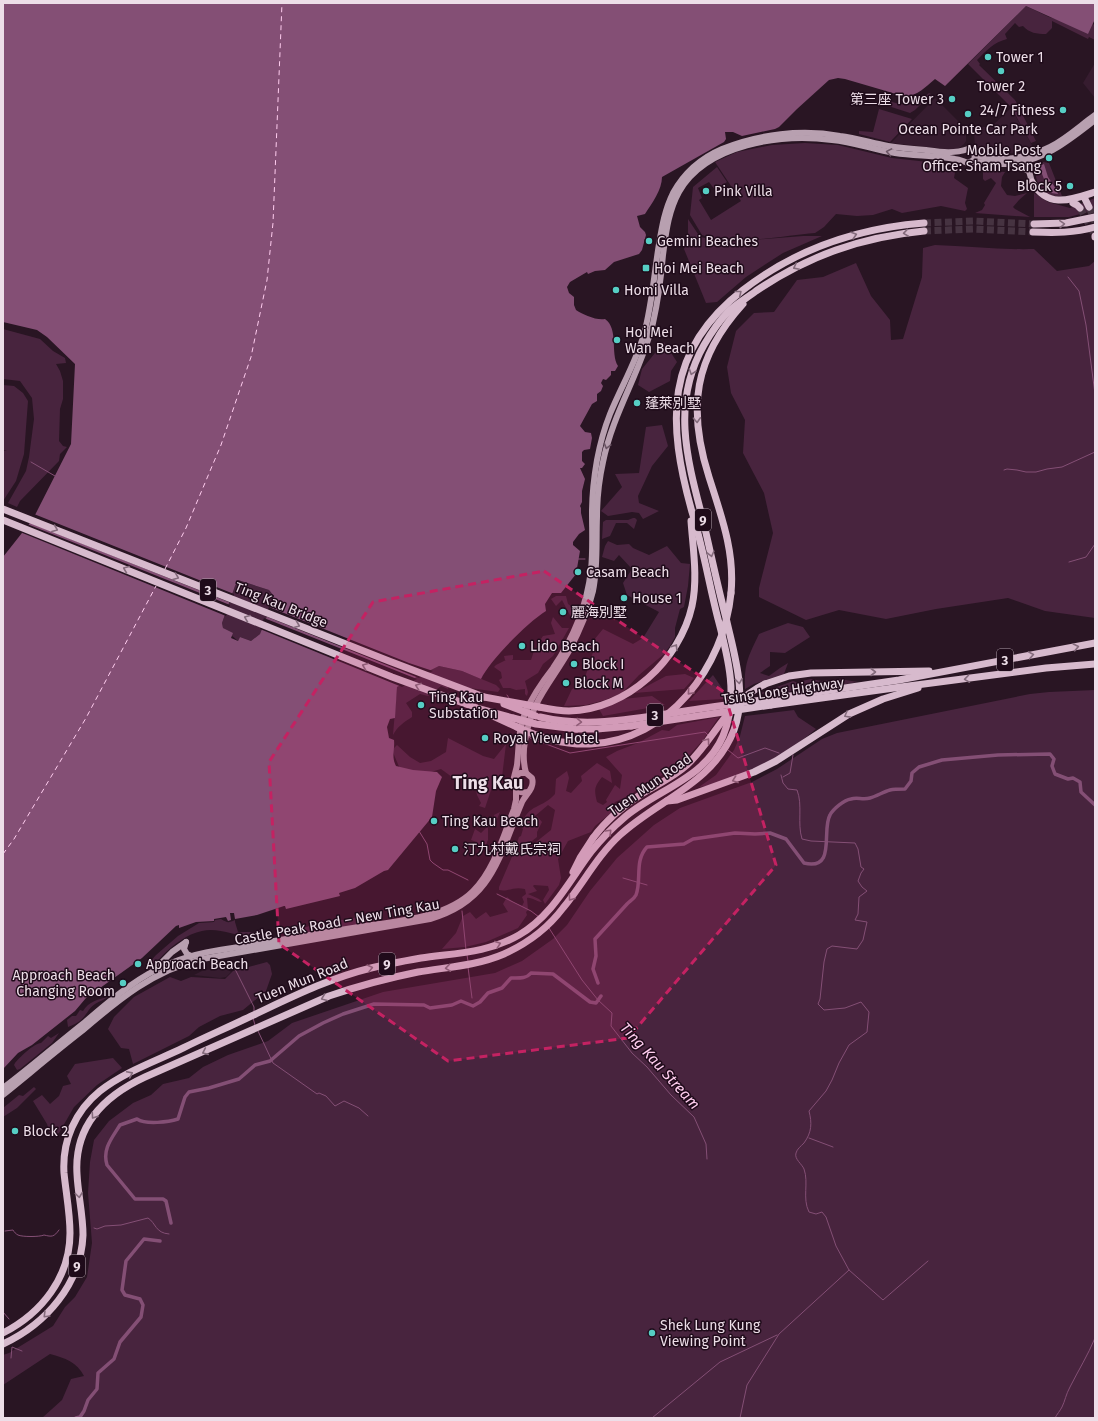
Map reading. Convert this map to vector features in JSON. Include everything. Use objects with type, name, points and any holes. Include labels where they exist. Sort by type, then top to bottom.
[{"type":"highway","points":[[1032,182],[1037,190],[1046,198],[1052,200],[1063,201],[1083,198]]},
{"type":"highway","points":[[1063,201],[1073,203],[1095,193]]},
{"type":"highway","points":[[1083,198],[1089,207]]},
{"type":"highway","points":[[1073,203],[1080,208]]},
{"type":"highway","points":[[1034,224],[1063,224],[1086,220],[1095,216]]},
{"type":"highway","name":"Tuen Mun Road","points":[[3,1344],[24,1333],[46,1315],[63,1294],[75,1272],[81,1251],[83,1234],[82,1213],[77,1179],[77,1156],[84,1133],[97,1111],[113,1095],[128,1086],[303,1007],[354,988],[402,975],[474,963],[505,953],[534,936],[558,914],[601,856],[633,823],[698,780],[712,767],[730,738],[736,722],[735,706],[725,645],[690,505],[676,439],[677,398],[681,378],[688,358],[696,341],[711,320],[749,285],[778,267],[807,251],[857,233],[902,225],[924,223]]},
{"type":"highway","points":[[1033,232],[1064,233],[1095,227]]},
{"type":"highway","name":"Tuen Mun Road","points":[[3,1333],[26,1320],[43,1304],[56,1285],[66,1262],[70,1229],[65,1176],[65,1154],[74,1122],[96,1094],[123,1077],[324,983],[353,973],[400,962],[465,953],[499,944],[519,935],[541,919],[552,907],[576,869],[622,820],[640,805],[677,784],[699,769],[710,757],[719,744],[735,706],[739,683],[690,464],[684,420],[686,394],[690,375],[701,350],[713,330],[728,312],[754,293],[796,267],[838,249],[876,238],[924,231]]},
{"type":"highway","points":[[477,708],[541,737],[564,742],[584,744],[602,743],[621,739],[637,733],[653,724],[686,696],[701,678],[721,638],[727,617],[731,593],[732,572],[729,548],[722,518],[700,446],[697,420],[697,402],[702,374],[713,346],[727,324],[754,293]]},
{"type":"highway","points":[[484,697],[553,710],[570,711],[589,708],[615,699],[639,685],[659,668],[676,646],[686,626],[692,604],[695,585],[690,505]]},
{"type":"highway","name":"Ting Kau Bridge","points":[[3,509],[484,697]]},
{"type":"highway","name":"Ting Kau Bridge","points":[[3,520],[383,673],[477,708]]},
{"type":"highway","name":"Tsing Long Highway","points":[[477,708],[536,724],[576,729],[611,728],[643,724],[951,671],[1095,643]]},
{"type":"highway","name":"Tsing Long Highway","points":[[484,697],[540,717],[585,722],[646,717],[1046,668],[1095,664]]},
{"type":"highway","points":[[576,869],[593,838],[610,817],[680,771],[697,754],[730,710],[748,694],[765,684],[789,676],[811,673],[951,671]]},
{"type":"highway","points":[[667,801],[677,800],[754,772],[776,761],[849,714],[883,699],[933,683]]},
{"type":"main road","points":[[659,255],[664,248],[669,218],[676,198],[683,186],[694,173],[707,162],[718,156],[749,146],[782,140],[821,138],[847,142],[887,152],[953,158],[968,163],[1001,164],[1012,163],[1050,147],[1095,115]]},
{"type":"main road","points":[[1029,171],[1033,163],[1060,146],[1095,120]]},
{"type":"main road","points":[[527,717],[573,642],[589,603],[596,569],[598,502],[602,465],[612,426],[641,360],[649,336],[662,224],[668,204],[673,192],[691,169],[701,160],[714,153],[748,141],[790,134],[822,134],[902,148],[950,153],[970,150],[975,155],[1001,158],[1026,158],[1044,155]]},
{"type":"main road","points":[[962,152],[961,157],[963,161]]},
{"type":"main road","points":[[972,162],[975,155]]},
{"type":"main road","points":[[1026,158],[1032,182]]},
{"type":"main road","points":[[1012,163],[1029,171]]},
{"type":"main road","points":[[514,778],[520,773],[526,773],[531,776],[533,781],[532,788],[528,792],[522,793],[516,790],[513,784],[514,778],[517,767],[521,743],[527,717],[529,704],[556,664],[570,639],[585,600],[591,569],[592,501],[598,459],[612,409],[637,354],[651,318]]},
{"type":"main road","points":[[521,743],[523,763],[526,773]]},
{"type":"main road","name":"Castle Peak Road – New Ting Kau","points":[[155,973],[172,962],[192,956],[434,913],[456,904],[480,884],[487,872],[514,809],[516,790]]},
{"type":"main road","name":"Castle Peak Road – New Ting Kau","points":[[155,973],[202,959],[391,927],[430,919],[450,913],[475,895],[491,875],[522,802],[528,792]]},
{"type":"main road","points":[[3,1095],[124,996],[155,973],[171,953],[186,942],[184,949],[187,954],[192,956]]},
{"type":"main road","points":[[3,1088],[121,992],[155,973]]},
{"type":"highlighted area","points":[[544,571],[724,692],[776,865],[628,1038],[448,1061],[279,944],[269,762],[373,602]]},
{"type":"shaded area","points":[[3,3],[1095,3],[1095,19],[1088,34],[1026,6],[945,86],[935,79],[917,93],[903,96],[845,79],[838,78],[829,80],[779,127],[742,136],[733,132],[725,132],[726,139],[724,142],[662,177],[662,182],[651,205],[645,214],[637,216],[640,227],[646,235],[642,250],[639,254],[614,262],[605,270],[595,271],[588,274],[587,272],[570,282],[567,287],[569,293],[574,297],[574,305],[576,310],[594,318],[605,319],[609,323],[612,329],[615,355],[618,366],[615,371],[611,371],[611,375],[606,380],[603,379],[601,383],[603,386],[601,391],[597,394],[597,401],[592,404],[580,426],[585,432],[591,433],[592,438],[590,449],[582,452],[582,461],[585,464],[582,468],[580,468],[585,479],[582,491],[582,502],[580,506],[585,530],[579,534],[573,542],[573,545],[580,551],[576,574],[561,593],[552,593],[545,604],[546,611],[538,616],[510,642],[492,662],[481,679],[462,671],[439,666],[397,687],[395,718],[390,719],[387,727],[389,738],[394,740],[393,756],[396,766],[413,770],[437,772],[442,777],[436,791],[432,817],[388,870],[355,888],[339,893],[340,896],[286,909],[284,906],[257,915],[235,919],[234,913],[230,913],[231,920],[228,921],[226,917],[214,919],[214,921],[196,922],[179,928],[179,925],[176,926],[142,958],[86,998],[75,1011],[32,1045],[18,1053],[3,1069],[3,557],[33,519],[71,444],[75,364],[47,337],[37,330],[3,322]],"holes":[[[238,580],[269,590],[273,595],[271,606],[260,634],[251,641],[240,637],[238,641],[231,638],[233,633],[223,628],[222,623]]]},
{"type":"shaded area","points":[[1026,6],[1049,17],[1090,29],[1092,24],[1095,25],[1095,40],[1089,37],[1088,39],[1052,21],[1052,28],[1046,34],[1033,33],[1023,26],[1019,27],[1015,23],[1005,34],[1007,39],[994,45],[977,60],[980,64],[979,65],[1015,100],[1036,141],[1031,143],[1011,107],[968,64]]},
{"type":"shaded area","points":[[1095,63],[1095,98],[1083,83]]},
{"type":"shaded area","points":[[929,93],[931,94],[910,113],[879,103],[878,101],[879,98],[899,104],[911,104],[922,99]]},
{"type":"shaded area","points":[[935,98],[966,129],[966,141],[964,144],[954,150],[891,143]]},
{"type":"shaded area","points":[[1011,108],[1033,147],[1012,153],[979,152],[975,148],[973,127],[991,127]]},
{"type":"shaded area","points":[[879,109],[912,119],[890,142],[859,134],[859,131],[873,132]]},
{"type":"shaded area","points":[[805,143],[838,145],[892,158],[936,164],[949,164],[948,166],[943,167],[944,172],[951,171],[956,166],[954,178],[968,188],[965,203],[967,209],[965,211],[941,206],[902,213],[892,209],[873,215],[857,216],[836,214],[824,227],[815,233],[773,238],[728,240],[702,235],[690,215],[693,187],[717,167],[727,182],[715,190],[709,182],[698,188],[702,198],[699,200],[711,220],[741,201],[715,162],[737,152],[772,145]]},
{"type":"shaded area","points":[[1043,162],[1049,163],[1062,196],[1049,195],[1045,193],[1039,185],[1036,172],[1039,164]]},
{"type":"shaded area","points":[[1044,164],[1048,177],[1058,194],[1051,193],[1044,179],[1039,166]]},
{"type":"shaded area","points":[[983,171],[1005,172],[1002,177],[1001,186],[1007,195],[1015,196],[1027,193],[1013,207],[1030,217],[975,213],[982,210],[985,205],[984,203],[996,183],[991,178],[985,181],[983,179]]},
{"type":"shaded area","points":[[1034,193],[1048,202],[1070,208],[1095,198],[1095,210],[1069,217],[1034,217]]},
{"type":"shaded area","points":[[688,219],[700,237],[726,242],[822,236],[783,253],[746,277],[717,302],[706,303],[684,249],[688,239]]},
{"type":"shaded area","points":[[935,245],[1034,249],[1057,271],[1089,266],[1095,261],[1095,618],[1045,611],[1008,598],[936,609],[886,619],[839,610],[806,620],[759,597],[759,588],[773,533],[764,493],[743,453],[745,420],[731,393],[727,367],[736,331],[754,313],[774,312],[797,280],[823,277],[856,263],[871,296],[890,320],[891,340],[903,339],[922,277],[923,248]]},
{"type":"shaded area","points":[[3,329],[40,339],[53,351],[65,358],[66,363],[56,364],[63,381],[59,441],[63,446],[67,447],[60,454],[59,461],[20,501],[17,507],[8,503],[26,471],[34,419],[32,398],[20,381],[3,379]]},
{"type":"shaded area","points":[[664,342],[677,362],[671,371],[670,381],[649,392],[638,385],[642,369]]},
{"type":"shaded area","points":[[3,385],[14,386],[23,393],[28,401],[24,454],[16,481],[3,501],[3,451],[7,450],[3,450]]},
{"type":"shaded area","points":[[662,425],[668,446],[652,466],[638,496],[639,503],[659,511],[643,519],[639,513],[632,512],[608,516],[601,511],[622,487],[615,474],[639,473],[646,427]]},
{"type":"shaded area","points":[[633,518],[637,520],[634,529],[627,523],[616,523],[610,536],[602,539],[603,522],[606,520],[628,520]]},
{"type":"shaded area","points":[[608,541],[617,545],[629,544],[633,548],[649,555],[667,546],[681,563],[690,564],[684,607],[680,609],[675,628],[675,637],[670,646],[664,654],[639,675],[622,693],[605,700],[586,705],[564,706],[572,689],[583,684],[593,652],[589,646],[603,629],[633,644],[643,638],[659,612],[627,595],[623,583],[632,569],[619,555],[614,561],[602,557]]},
{"type":"shaded area","points":[[238,580],[269,590],[273,595],[271,607],[260,634],[251,641],[240,637],[238,641],[223,628],[222,623]]},
{"type":"shaded area","points":[[556,596],[566,596],[568,604],[575,609],[571,617],[562,600],[556,606],[551,599]]},
{"type":"shaded area","points":[[553,617],[562,628],[569,628],[553,656],[543,664],[538,673],[525,681],[528,692],[527,696],[525,694],[525,689],[516,690],[503,688],[499,680],[502,678],[501,672],[494,667],[506,660],[504,656],[513,655],[512,660],[531,660],[534,651],[546,646],[541,639],[543,636],[555,634],[551,623]]},
{"type":"shaded area","points":[[788,623],[803,627],[810,637],[785,653],[770,652],[770,666],[760,673],[769,676],[788,663],[784,674],[754,684],[745,689],[746,667],[759,634]]},
{"type":"shaded area","points":[[439,666],[462,671],[496,685],[500,689],[498,692],[449,685],[448,689],[441,686],[428,696],[420,694],[406,703],[412,712],[412,717],[401,725],[393,735],[397,687]]},
{"type":"shaded area","points":[[685,674],[694,678],[684,689],[634,693],[666,676]]},
{"type":"shaded area","points":[[713,675],[724,691],[723,699],[689,701]]},
{"type":"shaded area","points":[[811,679],[822,681],[840,679],[858,682],[810,689],[758,694],[793,681],[799,683]]},
{"type":"shaded area","points":[[1095,690],[1095,1418],[42,1418],[62,1400],[71,1379],[84,1376],[78,1367],[70,1361],[50,1354],[3,1385],[3,1355],[9,1353],[53,1326],[65,1307],[75,1297],[87,1277],[92,1243],[88,1193],[90,1162],[94,1140],[109,1121],[133,1103],[151,1095],[163,1084],[189,1078],[203,1067],[228,1055],[268,1041],[292,1023],[383,992],[495,973],[522,961],[553,939],[567,925],[590,891],[617,858],[654,825],[680,808],[752,782],[777,769],[822,739],[837,733],[1030,694]]},
{"type":"shaded area","points":[[652,696],[665,705],[603,716],[599,709],[623,699]]},
{"type":"shaded area","points":[[794,710],[798,717],[816,729],[807,737],[771,761],[757,768],[732,779],[699,787],[716,775],[734,750],[740,736],[745,716]]},
{"type":"shaded area","points":[[719,717],[703,740],[683,762],[654,780],[643,784],[632,794],[615,802],[611,807],[612,812],[595,826],[591,832],[568,841],[558,859],[561,878],[559,885],[545,904],[543,900],[549,890],[548,886],[533,886],[537,891],[528,894],[542,902],[527,898],[527,915],[518,928],[486,942],[465,947],[442,949],[456,933],[463,916],[470,912],[476,919],[486,912],[490,917],[508,912],[503,904],[507,897],[513,902],[522,906],[524,902],[522,897],[526,894],[525,889],[517,888],[499,890],[499,887],[514,852],[526,850],[551,830],[555,810],[548,805],[535,816],[529,824],[537,816],[542,822],[537,832],[537,837],[527,845],[519,847],[517,843],[523,829],[521,825],[524,818],[532,809],[550,799],[555,794],[556,779],[567,771],[569,778],[566,791],[571,793],[582,781],[581,776],[597,763],[610,771],[612,783],[602,777],[597,783],[595,791],[597,802],[603,805],[607,802],[606,800],[615,785],[620,789],[622,775],[606,757],[638,743],[662,730],[669,731],[677,725]]},
{"type":"shaded area","points":[[448,738],[483,756],[494,759],[506,744],[501,785],[493,784],[485,808],[479,806],[481,803],[476,790],[470,783],[452,777],[441,769],[424,774],[400,769],[392,750],[397,745],[410,757],[420,763],[431,761],[446,752]]},
{"type":"shaded area","points":[[500,812],[494,826],[488,827],[488,840],[482,854],[481,845],[475,847],[477,842],[471,840],[475,829],[481,833],[493,821],[494,815]]},
{"type":"shaded area","points":[[375,914],[376,920],[346,927],[325,931],[304,933],[294,932],[309,926]]},
{"type":"shaded area","points":[[221,919],[228,922],[235,920],[238,932],[255,932],[256,930],[262,930],[265,934],[250,937],[210,930],[196,932],[176,944],[147,970],[147,965],[156,955],[178,936],[199,923],[214,922],[215,920]]},
{"type":"shaded area","points":[[267,962],[270,965],[272,974],[266,991],[243,1010],[220,1016],[199,1027],[189,1036],[133,1064],[129,1049],[121,1048],[108,1029],[114,1017],[134,997],[170,977],[181,981],[191,977],[225,979],[233,971]]},
{"type":"shaded area","points":[[226,968],[231,972],[226,977],[220,978],[194,975],[204,970]]},
{"type":"shaded area","points":[[109,996],[93,1006],[79,1022],[68,1027],[67,1020],[72,1016],[76,1016],[80,1010],[83,1011],[91,1003]]},
{"type":"shaded area","points":[[59,1033],[52,1043],[17,1070],[14,1065],[15,1063],[27,1051],[35,1045],[41,1043],[48,1036],[51,1038]]},
{"type":"shaded area","points":[[113,1058],[122,1068],[97,1085],[74,1107],[59,1133],[51,1137],[47,1124],[33,1101],[42,1095],[50,1104],[59,1096],[63,1086],[71,1084],[67,1076],[75,1064]]},
{"type":"shaded area","points":[[34,1087],[36,1089],[17,1108],[3,1117],[3,1108],[19,1095],[23,1096]]},
{"type":"pier","points":[[34,514],[234,594],[231,603],[28,522]]},
{"type":"pier","points":[[27,524],[230,605],[226,616],[20,532]]},
{"type":"pier","points":[[269,607],[409,663],[433,671],[419,678],[265,616]]},
{"type":"pier","points":[[264,618],[417,679],[402,687],[260,629]]},
{"type":"waterway","points":[[1068,277],[1079,291],[1086,325],[1095,394]]},
{"type":"waterway","points":[[1004,470],[1036,472],[1062,467],[1095,452]]},
{"type":"waterway","points":[[31,462],[55,476]]},
{"type":"waterway","points":[[1069,562],[1086,557],[1095,544]]},
{"type":"waterway","points":[[578,559],[585,559]]},
{"type":"waterway","points":[[529,736],[530,738],[570,753],[705,732],[708,735]]},
{"type":"waterway","points":[[728,750],[738,758],[765,748],[779,753]]},
{"type":"waterway","points":[[598,983],[593,969],[596,956],[595,939],[636,895],[638,889],[639,864],[643,852],[647,847],[684,844],[693,839],[735,833],[770,833],[786,839],[804,863],[814,864],[821,861],[824,855],[830,815],[839,805],[851,799],[867,799],[890,790],[905,789],[911,781],[912,773],[919,767],[942,760],[998,755],[1050,754],[1054,759],[1052,766],[1055,774],[1068,779],[1073,778],[1080,782],[1081,792],[1095,805]]},
{"type":"waterway","points":[[783,777],[790,773],[793,755]]},
{"type":"waterway","points":[[781,775],[783,783],[788,789],[797,790],[799,796],[802,839],[811,841],[855,843],[858,849],[861,867],[864,869],[858,881],[867,891],[859,897],[858,914],[855,920],[867,922],[863,940],[857,949],[832,946],[827,949],[824,962],[820,999],[818,1004],[824,1010],[845,1008],[861,1002],[869,1012],[867,1032],[849,1045],[826,1091],[809,1111],[811,1120],[810,1131],[807,1139],[796,1153],[797,1159],[804,1169],[807,1207],[809,1212],[816,1214],[822,1212],[826,1217],[836,1246],[849,1270],[883,1300],[928,1261]]},
{"type":"waterway","points":[[419,831],[427,844],[430,860],[443,870],[448,870],[468,880]]},
{"type":"waterway","points":[[623,878],[647,885]]},
{"type":"waterway","points":[[497,894],[531,911],[539,917]]},
{"type":"waterway","points":[[462,911],[466,950]]},
{"type":"waterway","name":"Ting Kau Stream","points":[[549,928],[582,980],[598,1000],[612,1013],[611,1026],[632,1053],[647,1067],[671,1095],[694,1117],[706,1144],[707,1159]]},
{"type":"waterway","points":[[467,955],[468,961]]},
{"type":"waterway","points":[[468,967],[472,998]]},
{"type":"waterway","points":[[235,969],[254,1007],[254,1011]]},
{"type":"waterway","points":[[171,1223],[166,1201],[163,1199],[135,1199],[107,1165],[107,1149],[111,1139],[120,1125],[137,1119],[146,1122],[163,1122],[178,1119],[185,1097],[189,1092],[239,1079],[255,1065],[270,1061],[299,1036],[343,1014],[374,1004],[424,1005],[430,1008],[452,1005],[461,1001],[473,1006],[480,1002],[488,993],[502,988],[511,978],[525,977],[531,973],[553,974],[590,1002],[596,1003],[601,996]]},
{"type":"waterway","points":[[253,1018],[255,1025]]},
{"type":"waterway","points":[[258,1031],[273,1063],[317,1094],[319,1093],[326,1096],[335,1106],[344,1101],[359,1108],[368,1116]]},
{"type":"waterway","points":[[809,1138],[833,1147]]},
{"type":"waterway","points":[[94,1228],[97,1229],[105,1226],[121,1225],[148,1218],[158,1230],[169,1234]]},
{"type":"waterway","points":[[5,1231],[13,1230],[20,1236],[51,1236],[56,1234],[59,1230]]},
{"type":"waterway","points":[[76,1418],[80,1417],[88,1400],[97,1389],[98,1373],[114,1359],[120,1342],[141,1317],[143,1305],[140,1299],[125,1295],[122,1290],[126,1261],[144,1239],[160,1241]]},
{"type":"waterway","points":[[740,1418],[747,1385],[779,1334],[849,1270]]},
{"type":"waterway","points":[[3,1312],[9,1319]]},
{"type":"waterway","points":[[652,1418],[720,1362],[777,1335]]},
{"type":"waterway","points":[[1055,1418],[1062,1407],[1095,1338]]},
{"type":"waterway","points":[[11,1358],[12,1347],[22,1351]]},
{"type":"ferry route","points":[[165,569],[186,528],[221,445],[251,357],[267,280],[273,223],[282,3]]},
{"type":"ferry route","points":[[3,854],[14,839],[86,718],[156,586]]},
{"type":"tunnel","points":[[1089,207],[1095,222]]},
{"type":"tunnel","points":[[1080,208],[1095,236]]},
{"type":"tunnel","points":[[924,223],[974,221],[1034,224]]},
{"type":"tunnel","points":[[924,231],[973,229],[1033,232]]},
{"type":"place","name":"Tower 1","points":[[988,57]]},
{"type":"place","name":"Tower 2","points":[[1001,71]]},
{"type":"place","name":"第三座 Tower 3","points":[[952,99]]},
{"type":"place","name":"24/7 Fitness","points":[[1063,110]]},
{"type":"place","name":"Ocean Pointe Car Park","points":[[968,114]]},
{"type":"place","name":"Mobile Post Office: Sham Tsang","points":[[1049,158]]},
{"type":"place","name":"Block 5","points":[[1070,186]]},
{"type":"place","name":"Pink Villa","points":[[706,191]]},
{"type":"place","name":"Gemini Beaches","points":[[649,241]]},
{"type":"place","name":"Hoi Mei Beach","points":[[646,268]]},
{"type":"place","name":"Homi Villa","points":[[616,290]]},
{"type":"place","name":"Hoi Mei Wan Beach","points":[[617,340]]},
{"type":"place","name":"蓬萊別墅","points":[[637,403]]},
{"type":"place","name":"Casam Beach","points":[[578,572]]},
{"type":"place","name":"House 1","points":[[624,598]]},
{"type":"place","name":"麗海別墅","points":[[563,612]]},
{"type":"place","name":"Lido Beach","points":[[522,646]]},
{"type":"place","name":"Block I","points":[[574,664]]},
{"type":"place","name":"Block M","points":[[566,683]]},
{"type":"place","name":"Ting Kau Substation","points":[[421,705]]},
{"type":"place","name":"Royal View Hotel","points":[[485,738]]},
{"type":"place","name":"Ting Kau Beach","points":[[434,821]]},
{"type":"place","name":"汀九村戴氏宗祠","points":[[455,849]]},
{"type":"place","name":"Approach Beach","points":[[138,964]]},
{"type":"place","name":"Approach Beach Changing Room","points":[[123,983]]},
{"type":"place","name":"Block 2","points":[[15,1131]]},
{"type":"place","name":"Shek Lung Kung Viewing Point","points":[[652,1333]]},
{"type":"district","name":"Ting Kau","points":[[488,783]]}]
